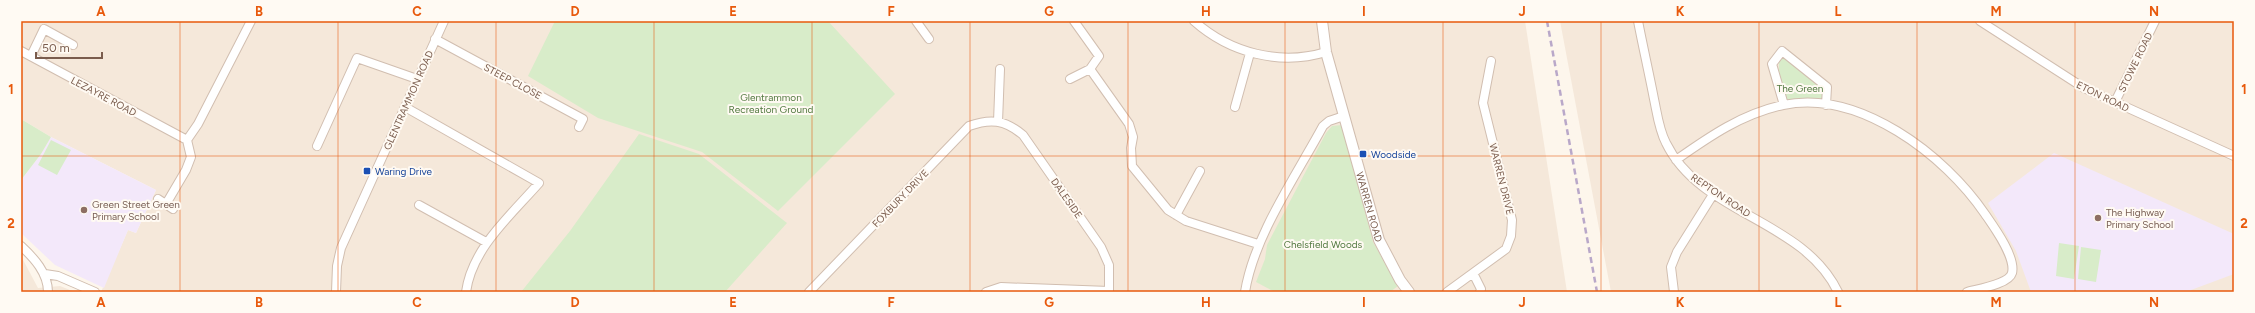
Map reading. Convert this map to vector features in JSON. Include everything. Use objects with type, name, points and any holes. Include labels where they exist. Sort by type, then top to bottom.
[{"type":"street","points":[[166,204],[186,170],[191,157],[187,140],[198,124],[250,21]]},
{"type":"street","name":"GLENTRAMMON ROAD","points":[[336,292],[337,266],[342,248],[444,21]]},
{"type":"street","points":[[916,21],[929,39]]},
{"type":"street","points":[[1070,79],[1090,69],[1098,56],[1074,21]]},
{"type":"street","points":[[1194,21],[1226,43],[1250,53],[1279,59],[1310,57],[1326,52]]},
{"type":"street","name":"WARREN ROAD","points":[[1322,21],[1326,52],[1379,240],[1400,280],[1409,292]]},
{"type":"street","name":"REPTON ROAD","points":[[1638,21],[1658,117],[1665,142],[1676,160],[1690,176],[1714,193],[1798,245],[1813,256],[1828,273],[1838,292]]},
{"type":"street","name":"ETON ROAD","points":[[1980,21],[2084,88],[2234,156]]},
{"type":"street","name":"STOWE ROAD","points":[[2115,102],[2155,21]]},
{"type":"street","points":[[31,56],[44,28],[73,45]]},
{"type":"street","name":"STEEP CLOSE","points":[[435,39],[584,119],[579,126]]},
{"type":"street","name":"LEZAYRE ROAD","points":[[21,51],[187,140]]},
{"type":"street","points":[[1784,105],[1772,64],[1779,53],[1782,52],[1827,87],[1826,105]]},
{"type":"street","points":[[1234,107],[1250,53]]},
{"type":"street","points":[[318,146],[357,58],[417,79]]},
{"type":"street","name":"WARREN DRIVE","points":[[1447,292],[1506,249],[1511,236],[1512,220],[1483,103],[1491,62]]},
{"type":"street","points":[[998,122],[1000,69]]},
{"type":"street","points":[[1090,69],[1129,124],[1133,137],[1131,148],[1132,166],[1168,210],[1186,221],[1258,244]]},
{"type":"street","points":[[1676,160],[1713,134],[1742,118],[1784,105],[1826,105],[1864,114],[1907,136],[1946,167],[1979,205],[1998,232],[2013,264],[2012,274],[2007,280],[1966,292]]},
{"type":"street","points":[[405,107],[539,183],[486,242],[468,282],[466,292]]},
{"type":"street","points":[[1245,292],[1249,268],[1258,244],[1323,126],[1329,121],[1344,116]]},
{"type":"street","name":"FOXBURY DRIVE","points":[[810,292],[969,126],[982,121],[998,122]]},
{"type":"street","name":"DALESIDE","points":[[998,122],[1011,124],[1024,135],[1101,247],[1109,265],[1109,291]]},
{"type":"street","points":[[1176,215],[1200,171]]},
{"type":"street","points":[[1674,292],[1671,267],[1677,252],[1714,193]]},
{"type":"street","points":[[158,199],[173,208]]},
{"type":"street","points":[[419,205],[486,242]]},
{"type":"street","points":[[21,246],[39,265],[45,274],[48,292]]},
{"type":"street","points":[[1473,273],[1481,288],[1480,292]]},
{"type":"street","points":[[45,274],[58,276],[95,292]]},
{"type":"street","points":[[986,292],[1001,287],[1109,291]]},
{"type":"shaded area","points":[[21,21],[1525,21],[1567,292],[101,292],[128,230],[136,233],[156,190],[51,137],[21,119]]},
{"type":"shaded area","points":[[1560,21],[2234,21],[2234,292],[1611,292]]},
{"type":"shaded area","name":"Green Street Green Primary School","points":[[51,137],[156,190],[136,233],[128,230],[104,288],[55,265],[21,233],[21,180],[41,154]]},
{"type":"shaded area","name":"The Highway Primary School","points":[[2054,153],[2234,234],[2234,274],[2191,290],[2192,292],[2031,292],[2016,251],[1988,203]]},
{"type":"shaded area","points":[[21,256],[38,288],[60,286],[75,292],[21,292]]},
{"type":"green space","name":"Glentrammon Recreation Ground","points":[[555,21],[828,21],[895,94],[778,211],[702,152],[598,118],[528,76]]},
{"type":"green space","name":"The Green","points":[[1781,57],[1823,87],[1822,103],[1789,102],[1784,93],[1780,80],[1779,61]]},
{"type":"green space","points":[[21,119],[51,137],[41,154],[21,180]]},
{"type":"green space","name":"Chelsfield Woods","points":[[1342,125],[1373,242],[1398,286],[1390,292],[1275,292],[1256,282],[1265,259],[1267,245],[1326,133],[1332,126]]},
{"type":"green space","points":[[639,134],[699,154],[787,223],[725,292],[521,292],[570,231]]},
{"type":"green space","points":[[51,140],[71,150],[57,175],[38,165]]},
{"type":"green space","points":[[2059,243],[2079,246],[2074,279],[2056,276]]},
{"type":"green space","points":[[2081,247],[2101,250],[2096,282],[2078,279]]},
{"type":"railway","points":[[1547,21],[1597,292]]},
{"type":"place","name":"Woodside","points":[[1363,154]]},
{"type":"place","name":"Waring Drive","points":[[367,171]]},
{"type":"place","name":"Green Street Green Primary School","points":[[84,210]]},
{"type":"place","name":"The Highway Primary School","points":[[2098,218]]}]
